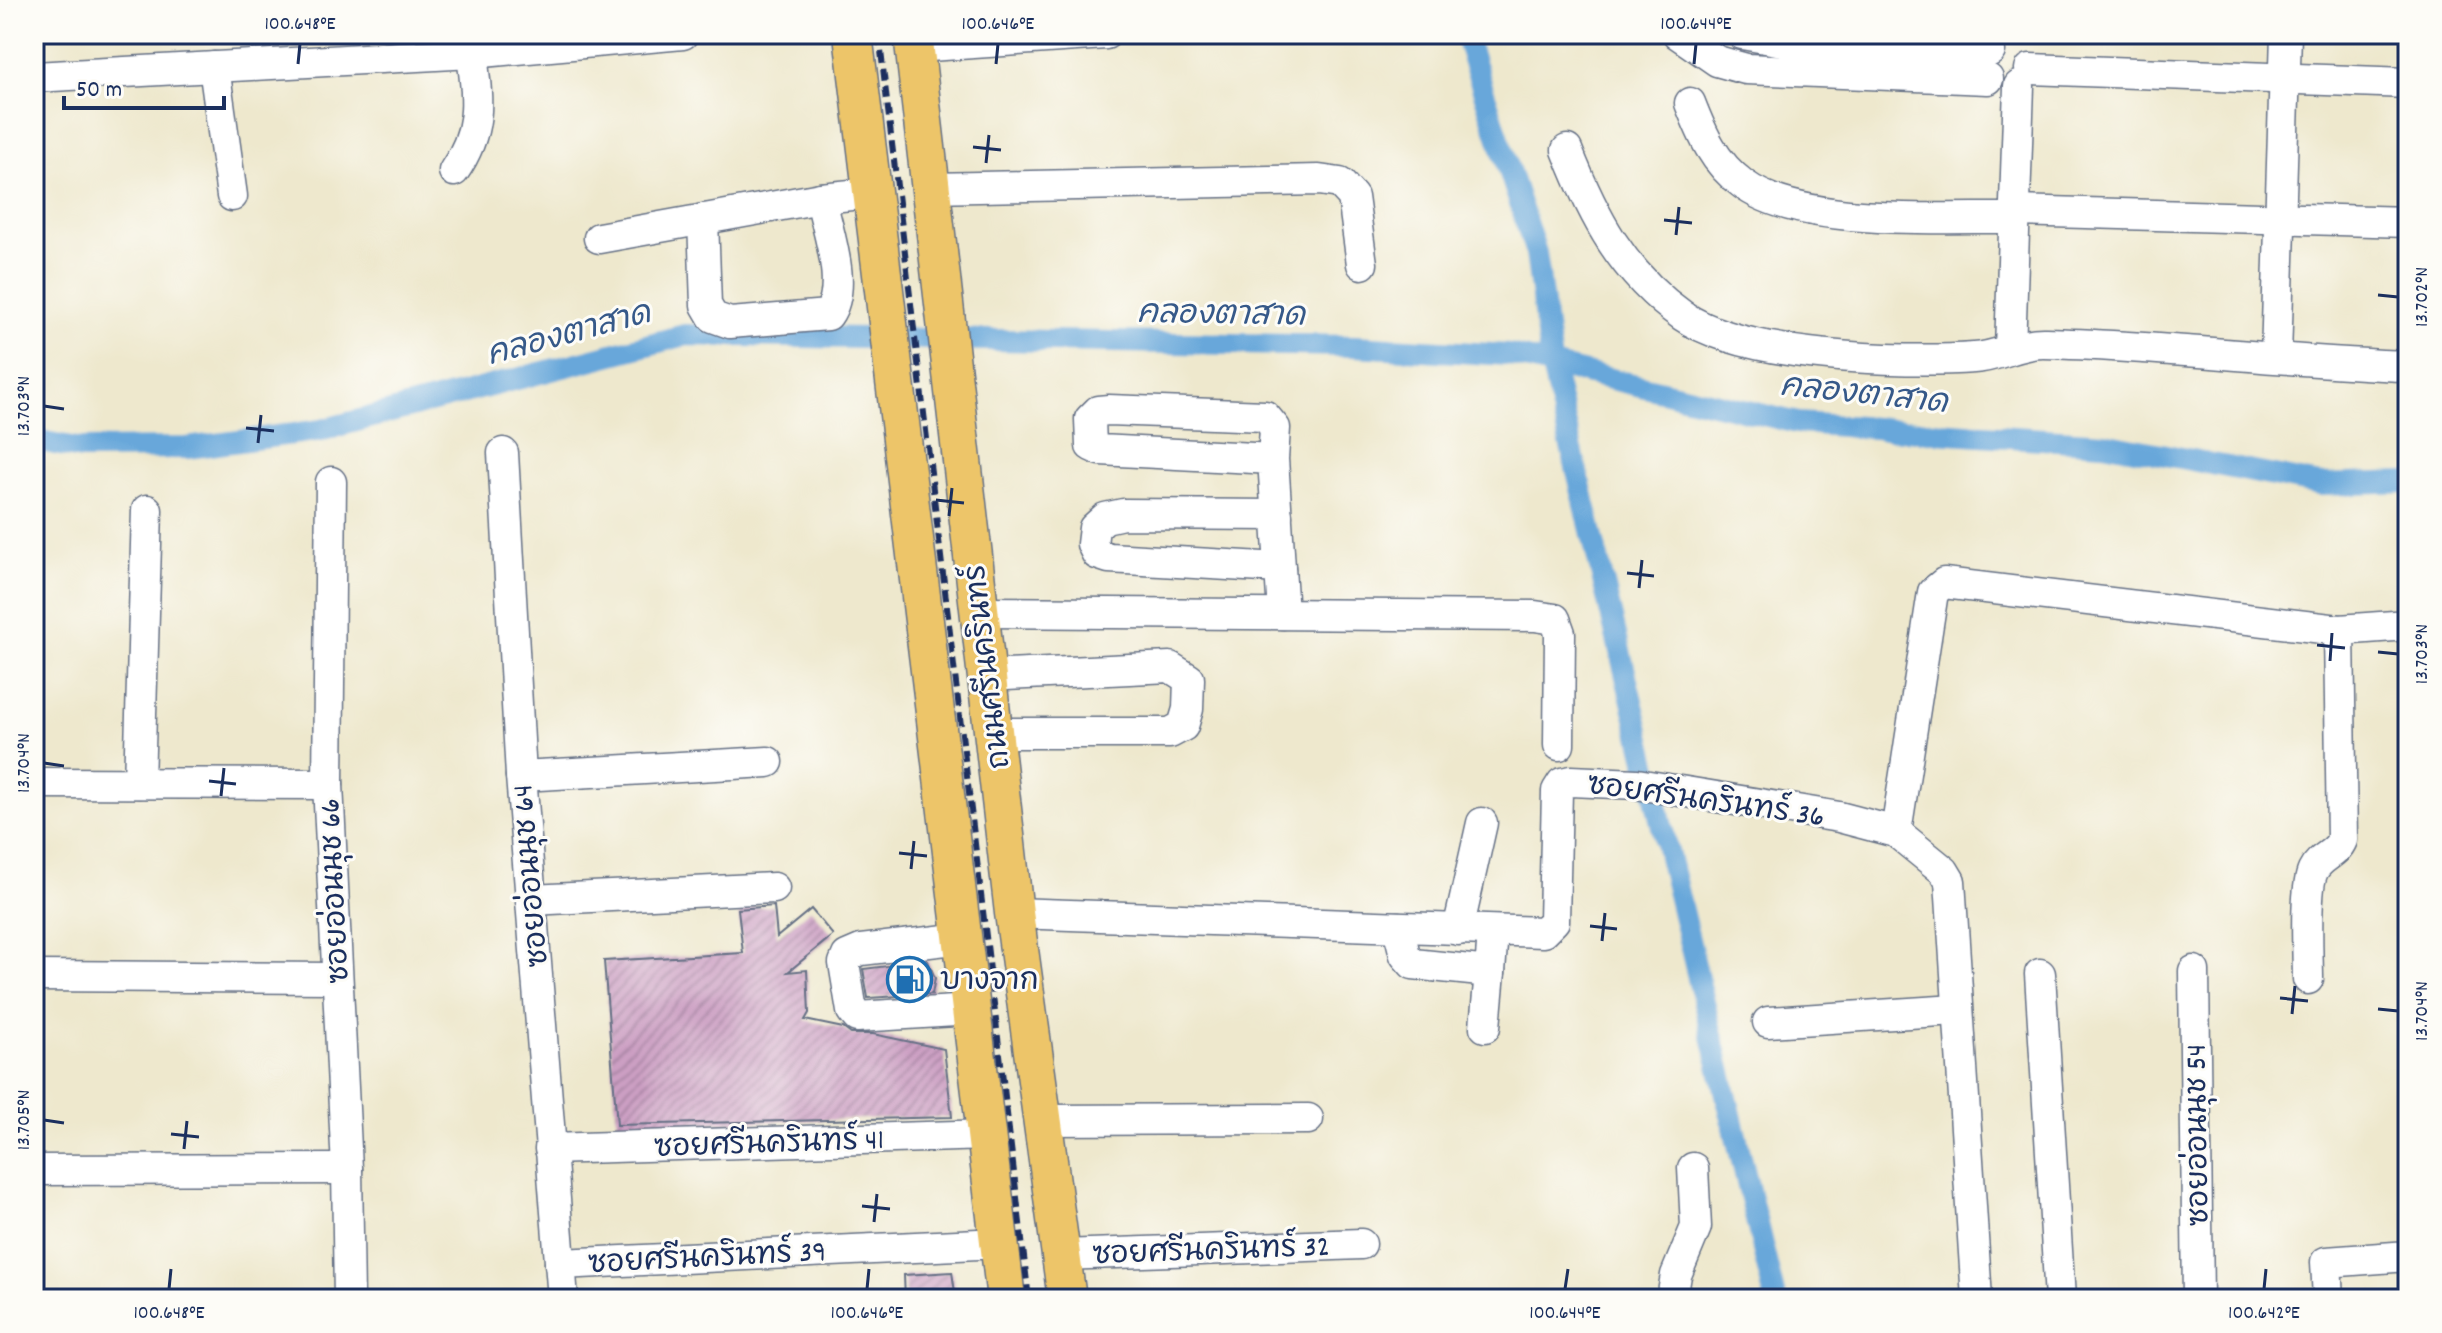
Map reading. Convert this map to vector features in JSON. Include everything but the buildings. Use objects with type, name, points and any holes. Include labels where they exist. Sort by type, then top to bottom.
[{"type":"main road","name":"ถนนศรีนครินทร์","points":[[853,34],[1006,1299]]},
{"type":"main road","name":"ถนนศรีนครินทร์","points":[[913,40],[1014,913],[1067,1299]]},
{"type":"street","points":[[34,77],[214,67],[471,44],[683,34]]},
{"type":"street","points":[[913,40],[1106,34]]},
{"type":"street","points":[[1678,34],[1717,61],[1746,69],[1989,65]]},
{"type":"street","points":[[1742,34],[1800,44],[1989,65]]},
{"type":"street","points":[[2276,357],[2286,34]]},
{"type":"street","points":[[454,171],[470,148],[476,132],[471,44]]},
{"type":"street","points":[[1989,65],[1998,46],[2017,46],[2024,51],[2010,349]]},
{"type":"street","points":[[1989,65],[2002,89],[2024,78],[2286,79],[2408,83]]},
{"type":"street","points":[[214,67],[232,196]]},
{"type":"street","points":[[1690,103],[1717,160],[1744,185],[1772,199],[1802,208],[1876,216],[2015,214],[2408,222]]},
{"type":"street","points":[[1567,150],[1590,209],[1610,243],[1645,282],[1684,316],[1714,330],[1775,347],[1821,355],[1975,358],[2040,343],[2408,366]]},
{"type":"street","points":[[931,188],[1319,180],[1340,183],[1353,197],[1362,264]]},
{"type":"street","points":[[599,238],[821,198],[871,193]]},
{"type":"street","points":[[703,219],[706,305],[713,317],[730,323],[828,315],[835,304],[838,287],[821,198]]},
{"type":"street","points":[[1273,459],[1100,450],[1091,446],[1090,419],[1098,411],[1109,410],[1265,416],[1275,428],[1273,459],[1283,614]]},
{"type":"street","name":"ซอยอ่อนนุช 64","points":[[503,453],[521,776],[563,1299]]},
{"type":"street","name":"ซอยอ่อนนุช 66","points":[[331,482],[328,784],[347,1169],[349,1299]]},
{"type":"street","points":[[139,783],[147,510]]},
{"type":"street","points":[[1277,515],[1123,514],[1105,518],[1094,528],[1092,544],[1097,554],[1109,558],[1280,568]]},
{"type":"street","points":[[1896,832],[1933,592],[1944,583],[2339,630],[2408,625]]},
{"type":"street","points":[[980,612],[1535,616],[1555,619],[1560,633],[1559,745]]},
{"type":"street","points":[[2308,979],[2310,879],[2321,860],[2338,849],[2342,840],[2339,630]]},
{"type":"street","points":[[987,676],[1170,667],[1189,679],[1188,709],[1183,726],[1170,733],[994,733]]},
{"type":"street","points":[[521,776],[768,762]]},
{"type":"street","points":[[34,783],[328,784]]},
{"type":"street","name":"ซอยศรีนครินทร์ 36","points":[[1014,913],[1543,932],[1554,921],[1556,802],[1562,783],[1637,784],[1839,817],[1896,832],[1944,871],[1950,881],[1977,1299]]},
{"type":"street","points":[[1458,930],[1482,823]]},
{"type":"street","points":[[531,900],[774,888]]},
{"type":"street","points":[[1398,927],[1405,955],[1413,964],[1490,972]]},
{"type":"street","points":[[1485,1027],[1493,931]]},
{"type":"street","points":[[963,938],[861,950],[847,956],[844,963],[852,1011],[857,1017],[972,1010]]},
{"type":"street","name":"ซอยอ่อนนุช 54","points":[[2194,971],[2198,1299]]},
{"type":"street","points":[[2040,974],[2060,1299]]},
{"type":"street","points":[[34,976],[337,978]]},
{"type":"street","points":[[1768,1022],[1956,1010]]},
{"type":"street","points":[[1041,1120],[1308,1119]]},
{"type":"street","name":"ซอยศรีนครินทร์ 41","points":[[550,1149],[988,1135]]},
{"type":"street","points":[[1672,1299],[1676,1275],[1696,1227],[1693,1168]]},
{"type":"street","points":[[34,1170],[347,1169]]},
{"type":"street","name":"ซอยศรีนครินทร์ 39","points":[[560,1264],[999,1243]]},
{"type":"street","name":"ซอยศรีนครินทร์ 32","points":[[1062,1255],[1361,1244]]},
{"type":"street","points":[[2328,1299],[2326,1262],[2408,1256]]},
{"type":"waterway","points":[[1465,34],[1536,253],[1551,363],[1775,1299]]},
{"type":"waterway","name":"คลองตาสาด","points":[[34,440],[82,449],[187,448],[322,430],[685,335],[1355,346],[1509,355],[1798,423],[2104,443],[2320,485],[2408,482]]},
{"type":"railway","points":[[879,34],[1029,1299]]},
{"type":"place","name":"บางจาก","points":[[909,979]]}]
